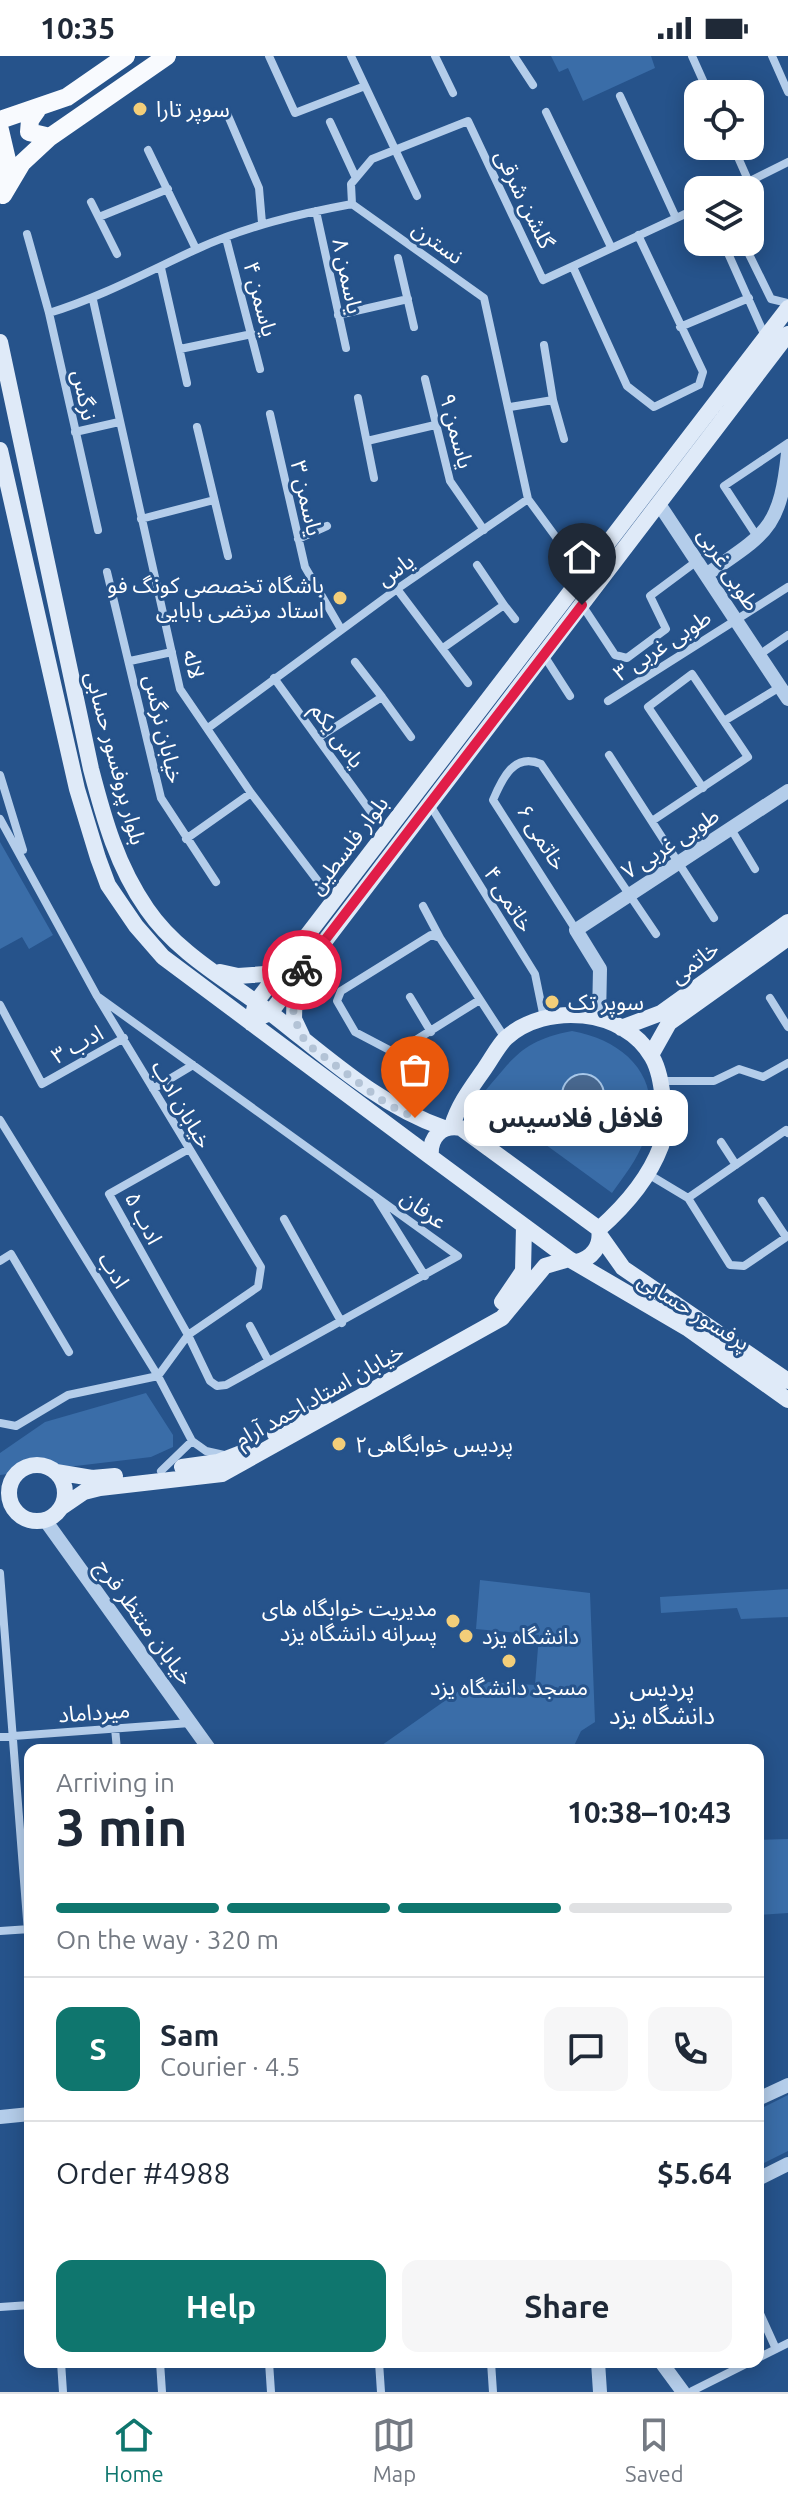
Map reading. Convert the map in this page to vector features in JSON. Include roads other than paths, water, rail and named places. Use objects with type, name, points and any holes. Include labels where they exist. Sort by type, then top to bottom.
[{"type":"main road","points":[[0,120],[37,110],[67,97],[126,56]]},
{"type":"main road","points":[[2,199],[22,163],[50,137],[167,56]]},
{"type":"main road","points":[[37,110],[30,120],[29,132],[50,137]]},
{"type":"main road","points":[[0,130],[7,160],[2,199]]},
{"type":"main road","name":"بلوار فلسطین","points":[[251,1023],[256,1002],[766,339],[788,306]]},
{"type":"main road","name":"بلوار فلسطین","points":[[251,1023],[270,1013],[788,334]]},
{"type":"main road","name":"بلوار پروفسور حسابی","points":[[0,342],[109,838],[149,912],[182,947],[387,1104],[448,1127]]},
{"type":"main road","name":"بلوار پروفسور حسابی","points":[[0,450],[77,789],[108,885],[136,926],[163,957],[524,1226]]},
{"type":"main road","name":"خاتمی","points":[[621,1028],[661,1013],[788,922]]},
{"type":"main road","name":"خاتمی","points":[[651,1055],[669,1023],[788,938]]},
{"type":"main road","points":[[211,970],[238,976],[278,973]]},
{"type":"main road","points":[[295,979],[294,1019],[307,1044]]},
{"type":"main road","points":[[431,1157],[433,1141],[448,1127],[457,1108],[505,1039],[544,1018],[568,1014],[599,1018],[621,1028],[651,1055],[661,1081],[665,1114],[662,1144],[647,1173],[600,1233],[589,1257],[545,1266],[540,1256],[525,1258],[524,1226]]},
{"type":"main road","points":[[448,1127],[461,1128],[600,1233]]},
{"type":"main road","name":"پرفسور حسابی","points":[[524,1226],[572,1260],[687,1328],[788,1400]]},
{"type":"main road","name":"پرفسور حسابی","points":[[600,1233],[623,1268],[788,1381]]},
{"type":"main road","name":"خیابان استاد احمد آرام","points":[[56,1472],[92,1478],[218,1462],[237,1455],[495,1309],[511,1292],[523,1271],[525,1258]]},
{"type":"main road","name":"خیابان استاد احمد آرام","points":[[62,1507],[84,1492],[100,1488],[222,1474],[502,1318],[545,1266]]},
{"type":"main road","points":[[32,1465],[45,1465],[56,1472],[64,1485],[62,1507],[45,1520],[24,1519],[5,1504],[6,1482],[19,1470],[32,1465]]},
{"type":"street","points":[[269,56],[295,113],[365,86]]},
{"type":"street","points":[[351,56],[417,196]]},
{"type":"street","points":[[435,56],[453,93]]},
{"type":"street","points":[[514,56],[533,85]]},
{"type":"street","points":[[692,56],[703,80]]},
{"type":"street","points":[[772,56],[788,92]]},
{"type":"street","points":[[620,96],[676,218]]},
{"type":"street","points":[[226,111],[259,188],[262,223]]},
{"type":"street","points":[[546,112],[611,247]]},
{"type":"street","name":"گلشن شرقی","points":[[355,176],[372,159],[468,121],[543,280],[684,214]]},
{"type":"street","points":[[49,313],[93,300],[196,249],[262,223],[352,204],[351,184],[355,176],[330,122]]},
{"type":"street","points":[[148,150],[196,249]]},
{"type":"street","points":[[757,176],[788,162]]},
{"type":"street","points":[[99,217],[168,189]]},
{"type":"street","points":[[91,202],[117,254]]},
{"type":"street","name":"نسترن","points":[[352,204],[484,298],[528,499],[583,574]]},
{"type":"street","name":"یاسمن ۸","points":[[316,211],[346,348]]},
{"type":"street","name":"نرگس","points":[[27,234],[49,313],[98,530]]},
{"type":"street","points":[[573,267],[627,386],[654,407],[699,385],[703,372],[638,235]]},
{"type":"street","name":"یاسمن ۴","points":[[226,238],[260,369]]},
{"type":"street","points":[[730,256],[766,339]]},
{"type":"street","points":[[750,256],[771,299],[788,306]]},
{"type":"street","points":[[398,258],[414,327]]},
{"type":"street","points":[[161,268],[187,383]]},
{"type":"street","points":[[680,327],[749,298]]},
{"type":"street","points":[[338,315],[408,299]]},
{"type":"street","name":"لاله","points":[[93,300],[180,689],[251,793],[333,901]]},
{"type":"street","points":[[180,349],[252,334]]},
{"type":"street","points":[[544,345],[553,400],[564,439]]},
{"type":"street","name":"یاسمن ۹","points":[[425,379],[450,481],[484,530]]},
{"type":"street","points":[[358,398],[374,478]]},
{"type":"street","points":[[510,407],[553,400]]},
{"type":"street","name":"یاسمن ۳","points":[[270,414],[305,567],[341,629]]},
{"type":"street","points":[[75,432],[119,422]]},
{"type":"street","points":[[367,441],[435,425]]},
{"type":"street","points":[[197,427],[228,556]]},
{"type":"street","points":[[758,538],[724,486],[788,443]]},
{"type":"street","points":[[706,575],[758,538],[777,515],[787,477],[788,453]]},
{"type":"street","name":"یاس","points":[[208,728],[341,629],[528,499]]},
{"type":"street","points":[[141,519],[214,500]]},
{"type":"street","name":"طوبی غربی","points":[[659,504],[784,693]]},
{"type":"street","points":[[298,539],[327,526]]},
{"type":"street","points":[[582,605],[615,655],[627,658],[666,629],[650,596],[697,561]]},
{"type":"street","points":[[477,565],[515,619]]},
{"type":"street","name":"خیابان نرگس","points":[[107,572],[161,798],[216,882]]},
{"type":"street","name":"طوبی غربی ۳","points":[[608,701],[788,587]]},
{"type":"street","points":[[397,589],[468,683]]},
{"type":"street","points":[[443,648],[504,605]]},
{"type":"street","points":[[759,655],[788,635]]},
{"type":"street","points":[[130,661],[172,652]]},
{"type":"street","points":[[543,654],[570,696]]},
{"type":"street","points":[[355,662],[411,737]]},
{"type":"street","points":[[652,821],[703,788],[748,757],[692,674],[648,707],[703,788]]},
{"type":"street","name":"یاس یکم","points":[[274,678],[371,812]]},
{"type":"street","points":[[724,721],[784,693]]},
{"type":"street","points":[[318,738],[382,697]]},
{"type":"street","points":[[609,755],[714,918]]},
{"type":"street","name":"خاتمی ۶","points":[[599,1018],[600,969],[493,800],[506,772],[519,762],[531,759],[541,764],[629,895]]},
{"type":"street","points":[[0,775],[26,862]]},
{"type":"street","points":[[186,839],[251,793]]},
{"type":"street","name":"طوبی غربی ۷","points":[[576,930],[731,829],[786,798]]},
{"type":"street","name":"خاتمی ۴","points":[[430,805],[535,974],[544,1018]]},
{"type":"street","name":"خیابان ادب","points":[[0,819],[97,996],[187,1150],[261,1267],[258,1287],[188,1335],[158,1376]]},
{"type":"street","points":[[731,829],[755,869]]},
{"type":"street","points":[[629,895],[656,934]]},
{"type":"street","points":[[423,906],[478,1001],[505,1039]]},
{"type":"street","points":[[440,938],[423,937],[341,991],[337,1001],[355,1032],[389,1052],[400,1051],[478,1001]]},
{"type":"street","name":"عرفان","points":[[97,996],[458,1256],[226,1385],[217,1386],[210,1381],[188,1335]]},
{"type":"street","points":[[410,997],[431,1032]]},
{"type":"street","points":[[770,998],[788,1027]]},
{"type":"street","name":"ادب ۳","points":[[0,1005],[42,1084],[124,1038]]},
{"type":"street","points":[[661,1081],[714,1081],[739,1069],[763,1077],[788,1063]]},
{"type":"street","points":[[153,1089],[193,1065]]},
{"type":"street","name":"ادب","points":[[0,1120],[158,1376],[192,1441]]},
{"type":"street","points":[[688,1198],[787,1131]]},
{"type":"street","points":[[721,1142],[736,1165]]},
{"type":"street","name":"ادب ۵","points":[[187,1150],[109,1194],[188,1335]]},
{"type":"street","points":[[647,1173],[688,1198],[730,1265],[744,1266],[787,1237],[762,1201]]},
{"type":"street","points":[[374,1194],[425,1276]]},
{"type":"street","points":[[284,1219],[342,1323]]},
{"type":"street","points":[[0,1261],[11,1254],[69,1352]]},
{"type":"street","points":[[250,1326],[268,1360]]},
{"type":"street","points":[[0,1423],[16,1426],[68,1395],[158,1376]]},
{"type":"street","points":[[161,1471],[192,1441],[206,1451],[237,1455]]},
{"type":"street","name":"خیابان منتظر فرج","points":[[45,1520],[206,1744]]},
{"type":"street","points":[[0,1573],[24,1869]]},
{"type":"street","name":"میرداماد","points":[[0,1737],[190,1723]]},
{"type":"street","points":[[115,1728],[116,1744]]},
{"type":"street","points":[[0,1931],[24,1929]]},
{"type":"street","points":[[764,2096],[788,2085]]},
{"type":"street","points":[[0,2117],[24,2115]]},
{"type":"street","points":[[764,2176],[788,2164]]},
{"type":"street","points":[[0,2307],[24,2305]]},
{"type":"street","points":[[764,2322],[776,2349]]},
{"type":"street","points":[[764,2355],[788,2343]]},
{"type":"street","points":[[61,2368],[63,2392]]},
{"type":"street","points":[[160,2368],[162,2392]]},
{"type":"street","points":[[269,2368],[271,2392]]},
{"type":"street","points":[[379,2368],[381,2392]]},
{"type":"street","points":[[491,2368],[493,2392]]},
{"type":"street","points":[[598,2368],[600,2392]]},
{"type":"street","points":[[665,2368],[683,2392]]},
{"type":"street","points":[[675,2368],[692,2392],[738,2368]]},
{"type":"place","name":"سوپر تارا","points":[[140,109]]},
{"type":"place","name":"باشگاه تخصصی کونگ فو استاد مرتضی بابایی","points":[[340,598]]},
{"type":"place","name":"سوپر تک","points":[[552,1002]]},
{"type":"place","name":"فلافل فلاسیس","points":[[415,1118]]},
{"type":"place","name":"پردیس خوابگاهی٢","points":[[339,1444]]},
{"type":"place","name":"مدیریت خوابگاه های پسرانه دانشگاه یزد","points":[[453,1621]]},
{"type":"place","name":"دانشگاه یزد","points":[[466,1636]]},
{"type":"place","name":"مسجد دانشگاه یزد","points":[[509,1661]]},
{"type":"district","name":"پردیس دانشگاه یزد","points":[[662,1702]]}]
